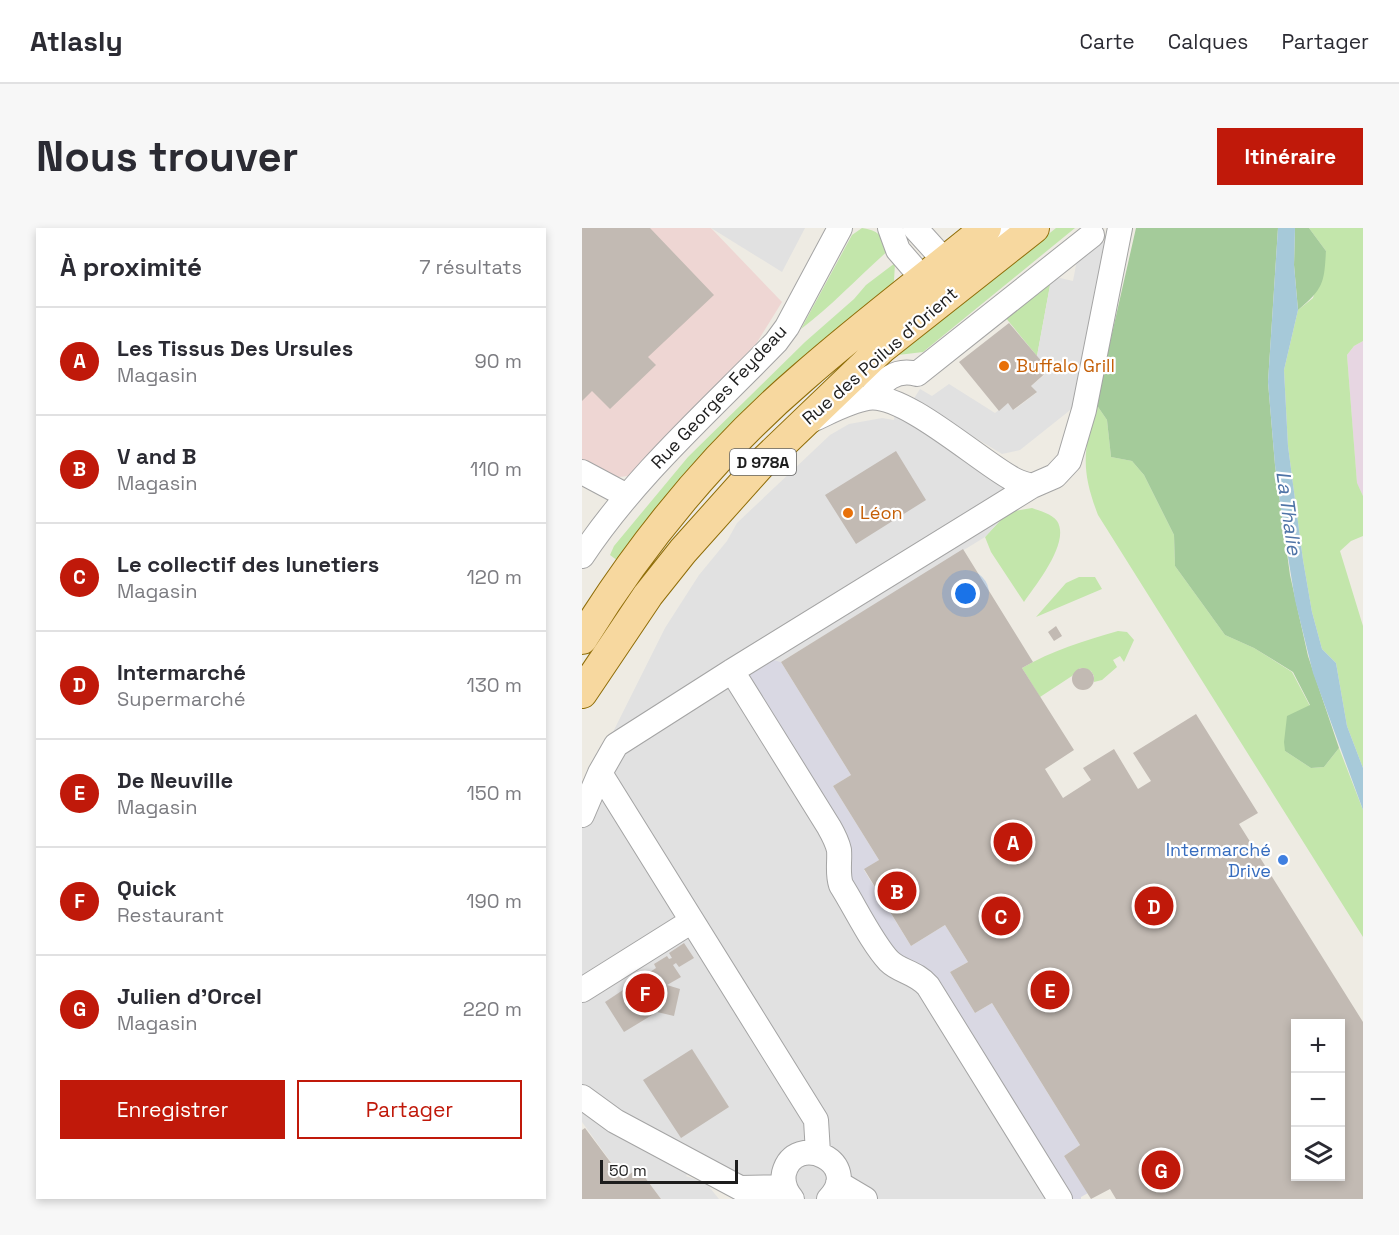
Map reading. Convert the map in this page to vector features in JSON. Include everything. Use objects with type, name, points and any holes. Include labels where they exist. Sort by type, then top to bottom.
[{"type":"main road","name":"D 978A","points":[[935,272],[986,228]]},
{"type":"main road","name":"Rue des Poilus d'Orient","points":[[582,693],[648,595],[682,550],[736,490],[799,426],[882,348],[1034,228]]},
{"type":"main road","name":"Rue des Poilus d'Orient","points":[[582,639],[628,569],[676,507],[722,455],[800,379],[935,272]]},
{"type":"street","name":"Rue Georges Feydeau","points":[[582,556],[627,496],[666,451],[776,342],[787,327],[840,228]]},
{"type":"street","points":[[890,228],[898,250],[935,272],[954,271],[1008,228]]},
{"type":"street","points":[[832,396],[845,364],[926,294],[935,272],[915,228]]},
{"type":"street","points":[[582,814],[600,773],[616,745],[732,670],[1032,486],[1055,476],[1069,461],[1078,434],[1120,228]]},
{"type":"street","points":[[870,397],[881,384],[896,373],[907,371],[917,374],[1092,235]]},
{"type":"street","points":[[799,426],[870,397],[890,401],[910,409],[1012,479],[1032,486]]},
{"type":"street","points":[[582,472],[627,496]]},
{"type":"street","points":[[732,670],[836,840],[839,851],[838,876],[841,885],[875,940],[890,962],[899,969],[917,976],[928,986],[1060,1199]]},
{"type":"street","points":[[600,773],[816,1120],[818,1153]]},
{"type":"street","points":[[582,990],[692,921]]},
{"type":"street","points":[[582,1097],[615,1121],[740,1188],[788,1193],[785,1170],[797,1156],[808,1152],[818,1153],[830,1159],[836,1167],[834,1191],[865,1199]]},
{"type":"shaded area","points":[[582,228],[711,228],[782,302],[756,344],[628,476],[610,478],[582,463]]},
{"type":"shaded area","points":[[711,228],[805,228],[782,272]]},
{"type":"shaded area","points":[[1099,241],[1112,244],[1079,399],[1069,411],[1020,450],[1002,454],[913,400],[920,389],[932,396],[949,384],[995,413],[1008,403],[1014,410],[1036,393],[1031,386],[1049,371],[1037,356],[1051,280],[1060,278],[1073,281],[1077,260]]},
{"type":"shaded area","points":[[1363,341],[1363,496],[1357,484],[1347,355],[1354,346]]},
{"type":"shaded area","points":[[896,403],[1032,486],[985,537],[781,662],[774,660],[899,960],[1066,1199],[749,1199],[691,1169],[686,1176],[706,1183],[719,1199],[661,1199],[638,1168],[623,1179],[582,1122],[582,794],[665,628],[699,575],[727,541],[737,523],[830,435],[849,424],[882,418],[894,420]]},
{"type":"shaded area","points":[[774,660],[781,662],[851,775],[833,786],[879,860],[864,870],[911,946],[945,925],[968,962],[950,972],[975,1013],[992,1003],[1080,1145],[1064,1156],[1088,1193],[1081,1199],[1066,1199],[974,1052],[886,949],[740,680]]},
{"type":"green space","points":[[862,228],[879,234],[890,249],[801,329],[852,235]]},
{"type":"green space","points":[[1056,228],[1075,228],[923,352],[898,355]]},
{"type":"green space","points":[[1136,228],[1278,228],[1268,382],[1275,465],[1290,575],[1308,656],[1339,748],[1324,767],[1311,768],[1285,751],[1287,716],[1310,705],[1293,672],[1254,648],[1225,635],[1175,566],[1174,535],[1144,475],[1132,461],[1111,457],[1107,420],[1096,404]]},
{"type":"green space","points":[[1295,228],[1309,228],[1326,251],[1321,284],[1313,296],[1298,310],[1294,265]]},
{"type":"green space","points":[[1309,228],[1363,228],[1363,341],[1354,346],[1347,355],[1357,483],[1363,496],[1363,536],[1351,541],[1340,551],[1363,626],[1363,768],[1347,726],[1336,663],[1322,649],[1312,612],[1288,446],[1284,370],[1298,310],[1313,298],[1326,251]]},
{"type":"green space","points":[[895,263],[894,281],[887,292],[622,564],[610,555],[614,546],[688,457],[805,342],[854,299],[866,285]]},
{"type":"green space","points":[[1051,280],[1037,356],[1005,317]]},
{"type":"green space","points":[[1096,404],[1107,420],[1111,457],[1132,461],[1144,475],[1174,535],[1175,566],[1225,635],[1254,648],[1292,672],[1310,706],[1285,751],[1311,768],[1324,767],[1339,748],[1363,810],[1363,937],[1098,515],[1086,472],[1087,447]]},
{"type":"green space","points":[[1032,508],[1055,519],[1060,530],[1056,552],[1024,602],[991,552],[985,537],[1008,512]]},
{"type":"green space","points":[[1079,577],[1095,577],[1102,589],[1036,617],[1066,583]]},
{"type":"green space","points":[[1118,631],[1127,632],[1134,640],[1124,662],[1120,656],[1113,660],[1117,667],[1102,680],[1094,682],[1091,671],[1080,668],[1040,697],[1022,668],[1057,651]]},
{"type":"water","name":"La Thalie","points":[[1278,228],[1295,228],[1294,265],[1298,310],[1284,370],[1288,446],[1303,560],[1312,612],[1322,649],[1336,663],[1347,726],[1363,768],[1363,810],[1313,673],[1295,600],[1284,532],[1275,465],[1268,382]]},
{"type":"building","points":[[582,228],[650,228],[714,295],[648,357],[656,365],[610,409],[592,391],[582,401]]},
{"type":"building","name":"Buffalo Grill","points":[[1009,323],[1049,370],[1031,386],[1037,392],[1013,410],[1008,403],[999,411],[959,362]]},
{"type":"building","points":[[896,451],[926,500],[856,544],[825,495]]},
{"type":"building","points":[[963,549],[1033,662],[1022,668],[1074,750],[1045,769],[1063,798],[1091,780],[1083,768],[1114,749],[1138,789],[1151,781],[1133,753],[1196,714],[1258,813],[1239,824],[1363,1022],[1363,1199],[1116,1199],[1110,1189],[1091,1199],[1064,1156],[1080,1145],[992,1003],[975,1013],[950,972],[968,962],[945,925],[911,946],[864,869],[879,860],[833,786],[851,775],[781,662]]},
{"type":"building","points":[[1056,626],[1062,636],[1054,641],[1048,632]]},
{"type":"building","points":[[1083,668],[1091,671],[1094,679],[1091,687],[1083,690],[1075,687],[1072,679],[1075,671]]},
{"type":"building","points":[[684,943],[694,958],[679,967],[676,963],[673,965],[681,977],[667,985],[680,989],[674,1016],[657,1012],[624,1032],[605,1002],[656,968],[654,964],[667,956],[669,959],[672,958],[669,953]]},
{"type":"building","points":[[692,1049],[729,1107],[681,1138],[643,1080]]},
{"type":"building","points":[[585,1128],[623,1179],[638,1168],[661,1199],[582,1199],[582,1130]]},
{"type":"place","name":"Buffalo Grill","points":[[1004,366]]},
{"type":"place","name":"Léon","points":[[848,513]]},
{"type":"place","name":"Les Tissus Des Ursules","points":[[1013,842]]},
{"type":"place","name":"Intermarché Drive","points":[[1283,860]]},
{"type":"place","name":"V and B","points":[[897,891]]},
{"type":"place","name":"Intermarché","points":[[1154,906]]},
{"type":"place","name":"Le collectif des lunetiers","points":[[1001,916]]},
{"type":"place","name":"De Neuville","points":[[1050,990]]},
{"type":"place","name":"Quick","points":[[645,993]]},
{"type":"place","name":"Julien d'Orcel","points":[[1161,1170]]}]
